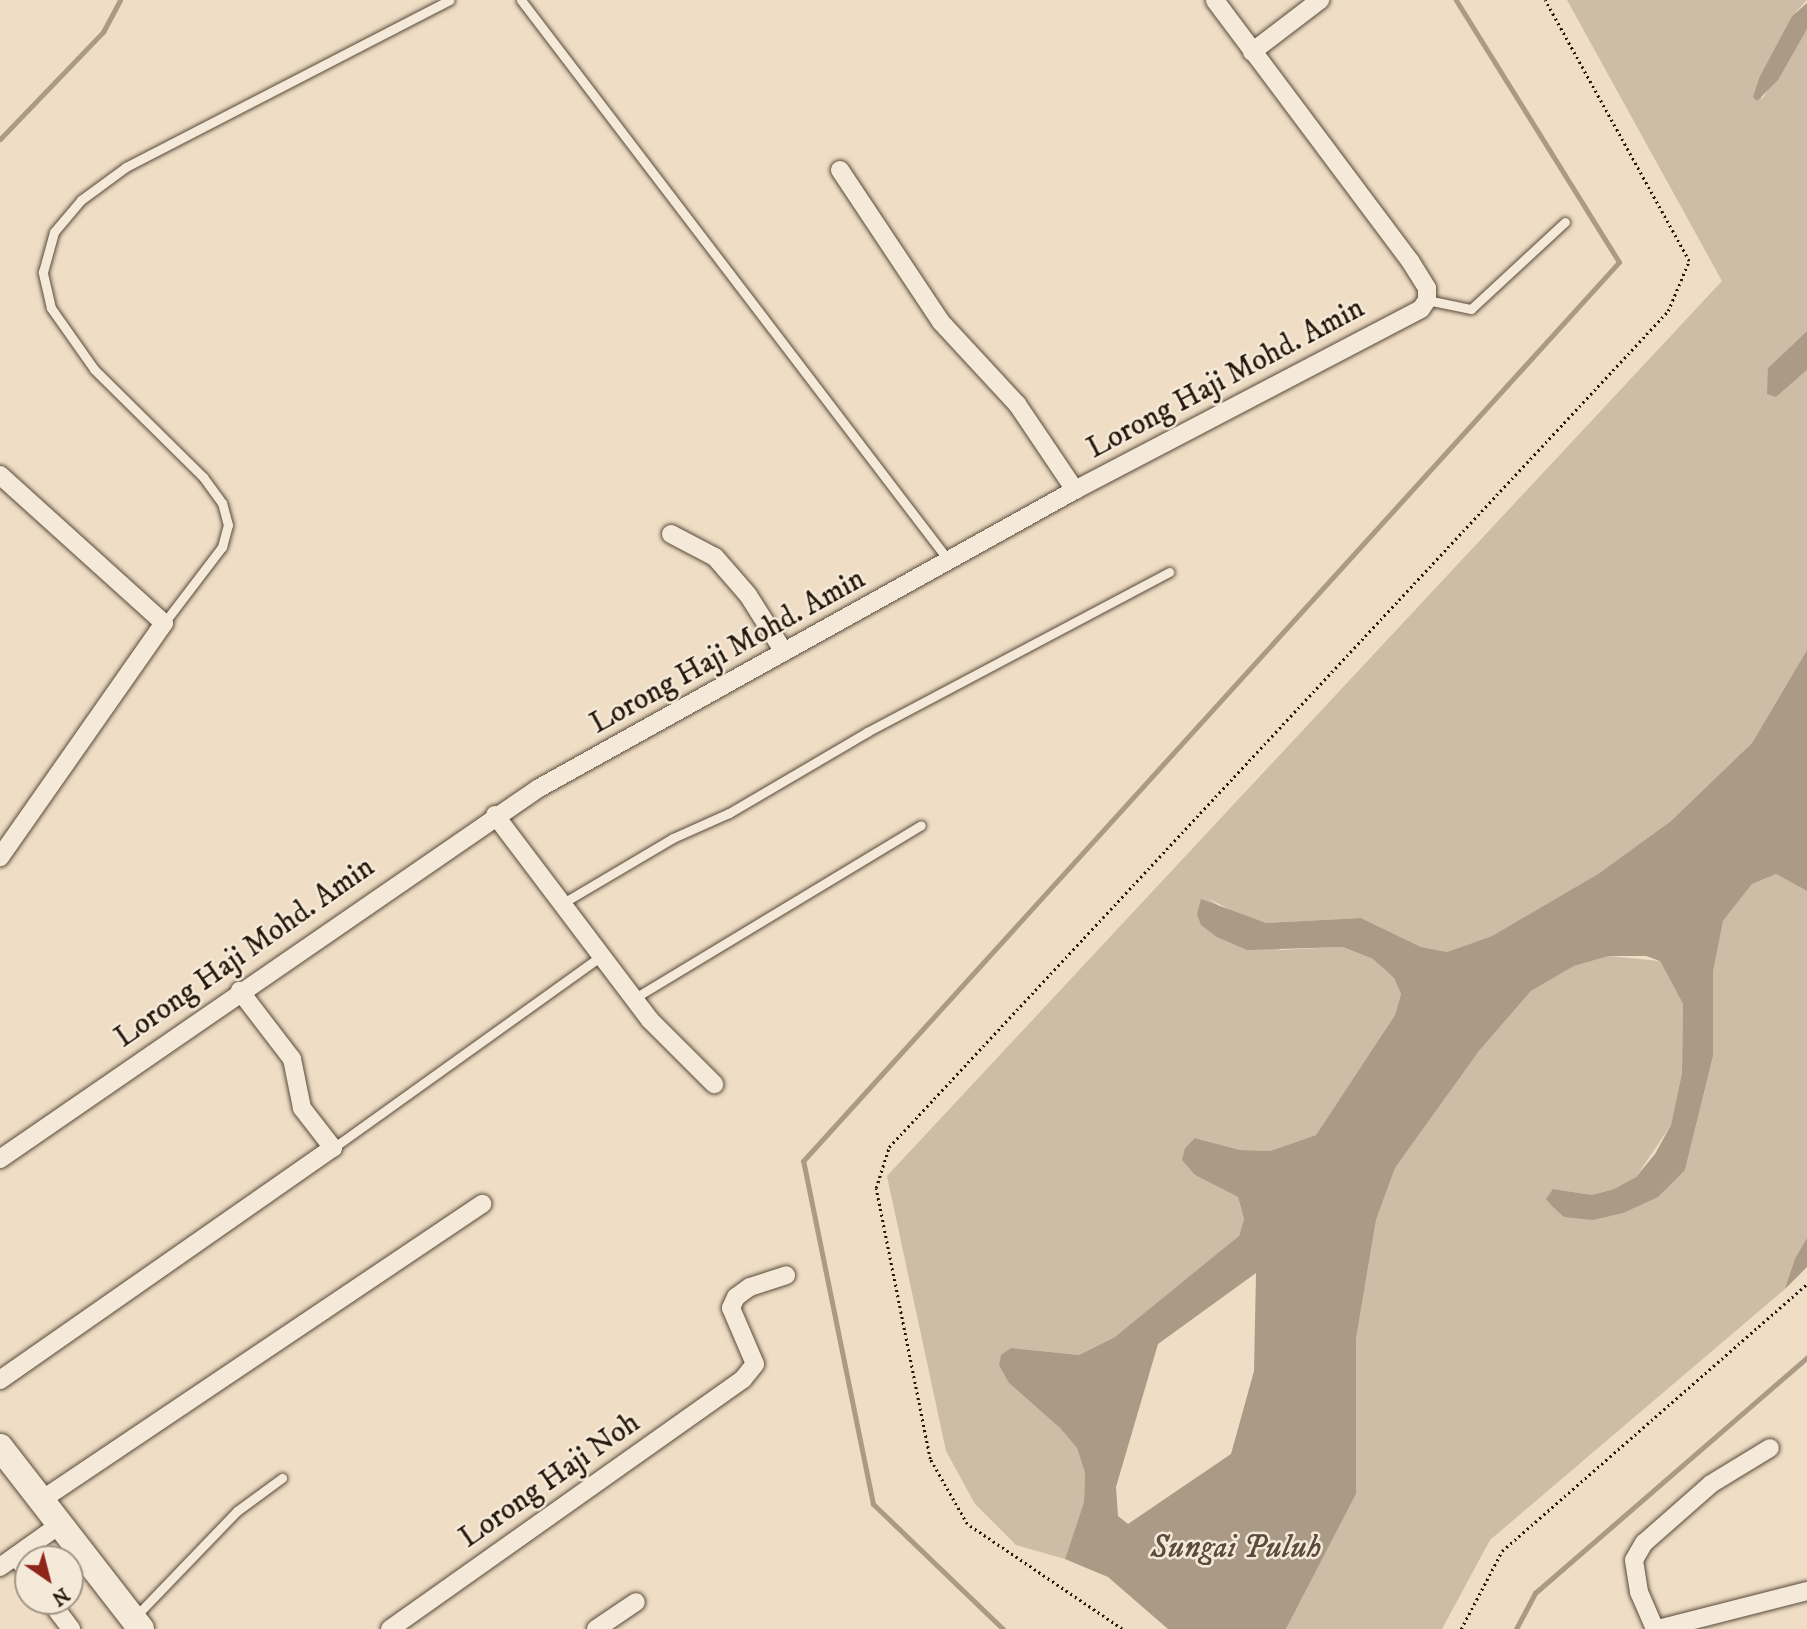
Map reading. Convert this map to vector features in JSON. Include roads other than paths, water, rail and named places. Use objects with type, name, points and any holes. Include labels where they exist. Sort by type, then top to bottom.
[{"type":"street","points":[[1215,0],[1376,213],[1427,288],[1427,300]]},
{"type":"street","points":[[1252,52],[1320,0]]},
{"type":"street","points":[[840,170],[941,322],[1017,404],[1075,490]]},
{"type":"street","name":"Lorong Haji Mohd. Amin","points":[[0,1159],[495,815],[1075,490],[1421,309],[1427,300]]},
{"type":"street","points":[[0,475],[164,623],[0,857]]},
{"type":"street","points":[[671,534],[715,556],[748,595],[784,652]]},
{"type":"street","points":[[495,815],[633,999],[714,1084]]},
{"type":"street","points":[[0,1380],[333,1148],[302,1108],[292,1059],[240,991]]},
{"type":"street","points":[[40,1501],[482,1204]]},
{"type":"street","name":"Lorong Haji Noh","points":[[390,1629],[743,1379],[755,1364],[731,1308],[736,1297],[750,1287],[786,1275]]},
{"type":"street","points":[[0,1447],[137,1624]]},
{"type":"street","points":[[1770,1448],[1711,1484],[1644,1543],[1634,1560],[1639,1592],[1656,1629],[1807,1591]]},
{"type":"street","points":[[31,1545],[59,1525]]},
{"type":"street","points":[[596,1629],[636,1602]]},
{"type":"lane","points":[[164,623],[222,547],[228,525],[222,503],[203,477],[94,369],[51,308],[43,272],[54,232],[81,200],[127,167],[449,0]]},
{"type":"lane","points":[[521,0],[950,562]]},
{"type":"lane","points":[[1427,300],[1471,309],[1565,222]]},
{"type":"lane","points":[[563,904],[673,838],[729,813],[866,732],[1169,572]]},
{"type":"lane","points":[[633,999],[921,825]]},
{"type":"lane","points":[[333,1148],[601,956]]},
{"type":"lane","points":[[137,1624],[237,1511],[282,1478]]},
{"type":"water","points":[[1807,3],[1807,29],[1778,80],[1757,101],[1753,97],[1760,76],[1792,16]]},
{"type":"water","points":[[1807,331],[1807,370],[1776,397],[1767,394],[1768,368]]},
{"type":"water","name":"Sungai Puluh","points":[[1807,650],[1807,891],[1776,874],[1752,884],[1723,921],[1713,972],[1713,1056],[1685,1170],[1658,1197],[1623,1213],[1593,1220],[1564,1217],[1551,1205],[1546,1199],[1553,1189],[1592,1195],[1614,1189],[1636,1177],[1655,1154],[1671,1125],[1682,1073],[1683,1004],[1660,961],[1646,956],[1609,956],[1574,966],[1531,991],[1479,1051],[1395,1168],[1376,1220],[1356,1339],[1356,1494],[1286,1629],[1168,1629],[1108,1577],[1065,1559],[1084,1502],[1085,1473],[1077,1448],[1060,1428],[1009,1383],[999,1365],[1001,1355],[1011,1348],[1079,1355],[1115,1337],[1239,1236],[1244,1219],[1238,1197],[1195,1175],[1182,1160],[1185,1148],[1195,1138],[1240,1150],[1270,1151],[1316,1135],[1395,1015],[1401,994],[1394,978],[1373,959],[1343,947],[1247,950],[1217,937],[1201,925],[1197,914],[1201,899],[1266,923],[1361,918],[1421,947],[1447,952],[1492,936],[1598,874],[1671,821],[1752,743]],"holes":[[[1256,1273],[1254,1371],[1231,1454],[1128,1524],[1118,1516],[1116,1487],[1158,1344]]]},
{"type":"water","points":[[1807,1238],[1807,1267],[1785,1289],[1795,1259]]},
{"type":"waterway","points":[[0,139],[103,32],[120,0]]},
{"type":"waterway","points":[[1003,1629],[873,1504],[803,1161],[1619,262],[1456,0]]},
{"type":"waterway","points":[[1516,1629],[1535,1593],[1807,1357]]}]
